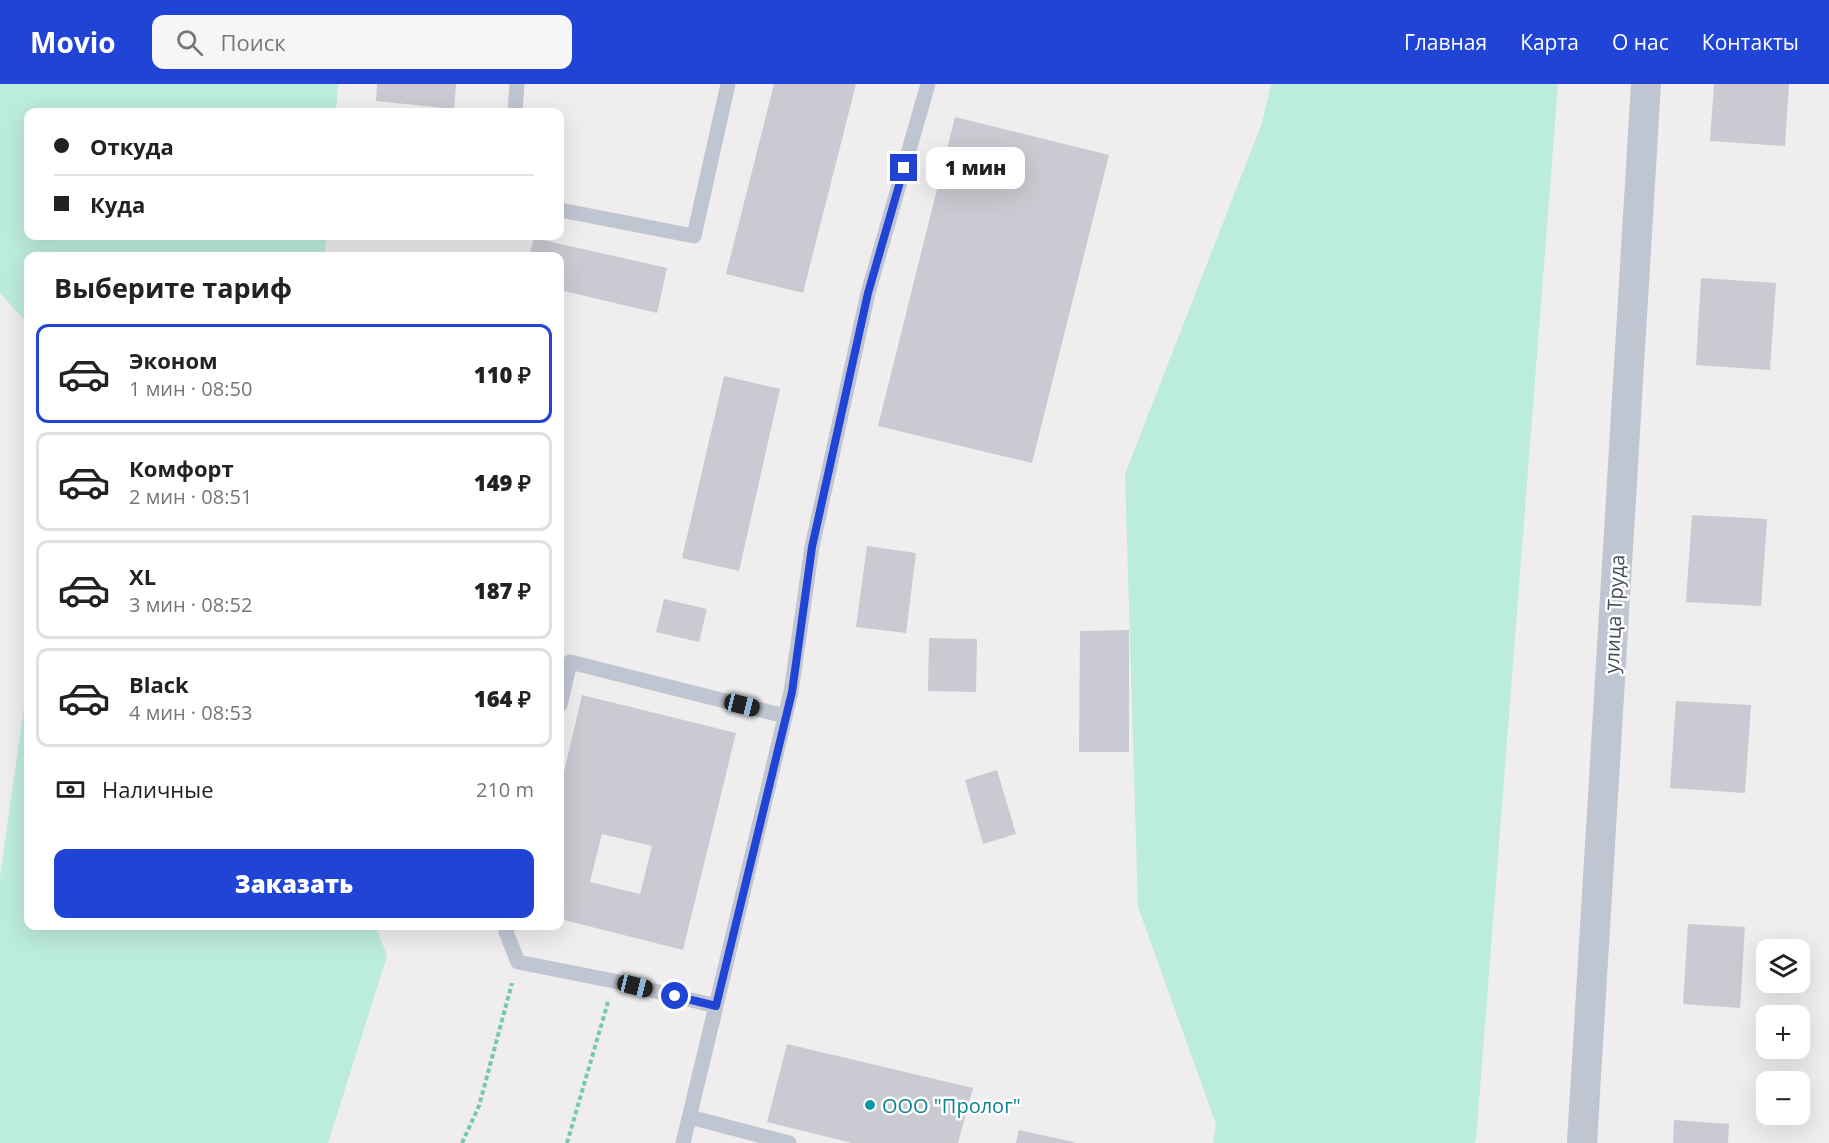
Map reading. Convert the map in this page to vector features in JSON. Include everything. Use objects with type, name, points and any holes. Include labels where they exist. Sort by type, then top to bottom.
[{"type":"street","name":"улица Труда","points":[[1582,1143],[1646,84]]},
{"type":"lane","points":[[515,108],[517,84]]},
{"type":"lane","points":[[564,211],[694,236],[728,84]]},
{"type":"lane","points":[[683,1143],[792,692],[812,547],[868,293],[928,84]]},
{"type":"lane","points":[[564,688],[570,662],[785,716]]},
{"type":"lane","points":[[507,930],[518,962],[614,981],[716,1006]]},
{"type":"lane","points":[[690,1117],[789,1143]]},
{"type":"path","points":[[462,1143],[479,1106],[518,962]]},
{"type":"path","points":[[567,1143],[614,981]]},
{"type":"green space","points":[[0,84],[338,84],[336,108],[24,108],[24,240],[326,240],[325,252],[24,252],[24,320],[0,293]]},
{"type":"green space","points":[[1271,84],[1558,84],[1474,1143],[1213,1143],[1216,1124],[1138,907],[1125,474],[1262,123]]},
{"type":"green space","points":[[24,706],[24,930],[377,930],[387,956],[328,1143],[0,1143],[0,877]]},
{"type":"building","points":[[377,84],[456,84],[454,108],[376,101]]},
{"type":"building","points":[[774,84],[856,84],[803,293],[726,274]]},
{"type":"building","points":[[1714,84],[1789,84],[1785,146],[1710,141]]},
{"type":"building","points":[[955,117],[1109,155],[1032,463],[878,426]]},
{"type":"building","points":[[533,240],[543,240],[667,268],[657,313],[564,291],[564,252],[530,252]]},
{"type":"building","points":[[1701,278],[1776,283],[1770,370],[1696,365]]},
{"type":"building","points":[[724,376],[780,389],[739,571],[682,558]]},
{"type":"building","points":[[1692,515],[1767,519],[1761,606],[1686,602]]},
{"type":"building","points":[[867,546],[916,553],[906,633],[856,627]]},
{"type":"building","points":[[664,599],[707,609],[699,642],[656,632]]},
{"type":"building","points":[[1129,630],[1129,752],[1079,752],[1080,631]]},
{"type":"building","points":[[929,638],[977,639],[976,692],[928,691]]},
{"type":"building","points":[[582,695],[736,733],[683,950],[564,920],[564,772]],"holes":[[[602,834],[652,846],[640,894],[590,882]]]},
{"type":"building","points":[[1676,701],[1751,705],[1745,793],[1670,788]]},
{"type":"building","points":[[997,770],[1016,834],[983,844],[965,780]]},
{"type":"building","points":[[1688,924],[1745,927],[1740,1008],[1683,1004]]},
{"type":"building","name":"ООО \"Пролог\"","points":[[787,1044],[973,1088],[958,1143],[852,1143],[767,1122]]},
{"type":"building","points":[[1674,1120],[1729,1124],[1728,1143],[1673,1143]]},
{"type":"building","points":[[1019,1130],[1074,1142],[1074,1143],[1016,1143]]},
{"type":"place","name":"ООО \"Пролог\"","points":[[870,1105]]},
{"type":"route","points":[[675,996],[716,1006],[792,692],[812,547],[868,293],[904,168]]}]
